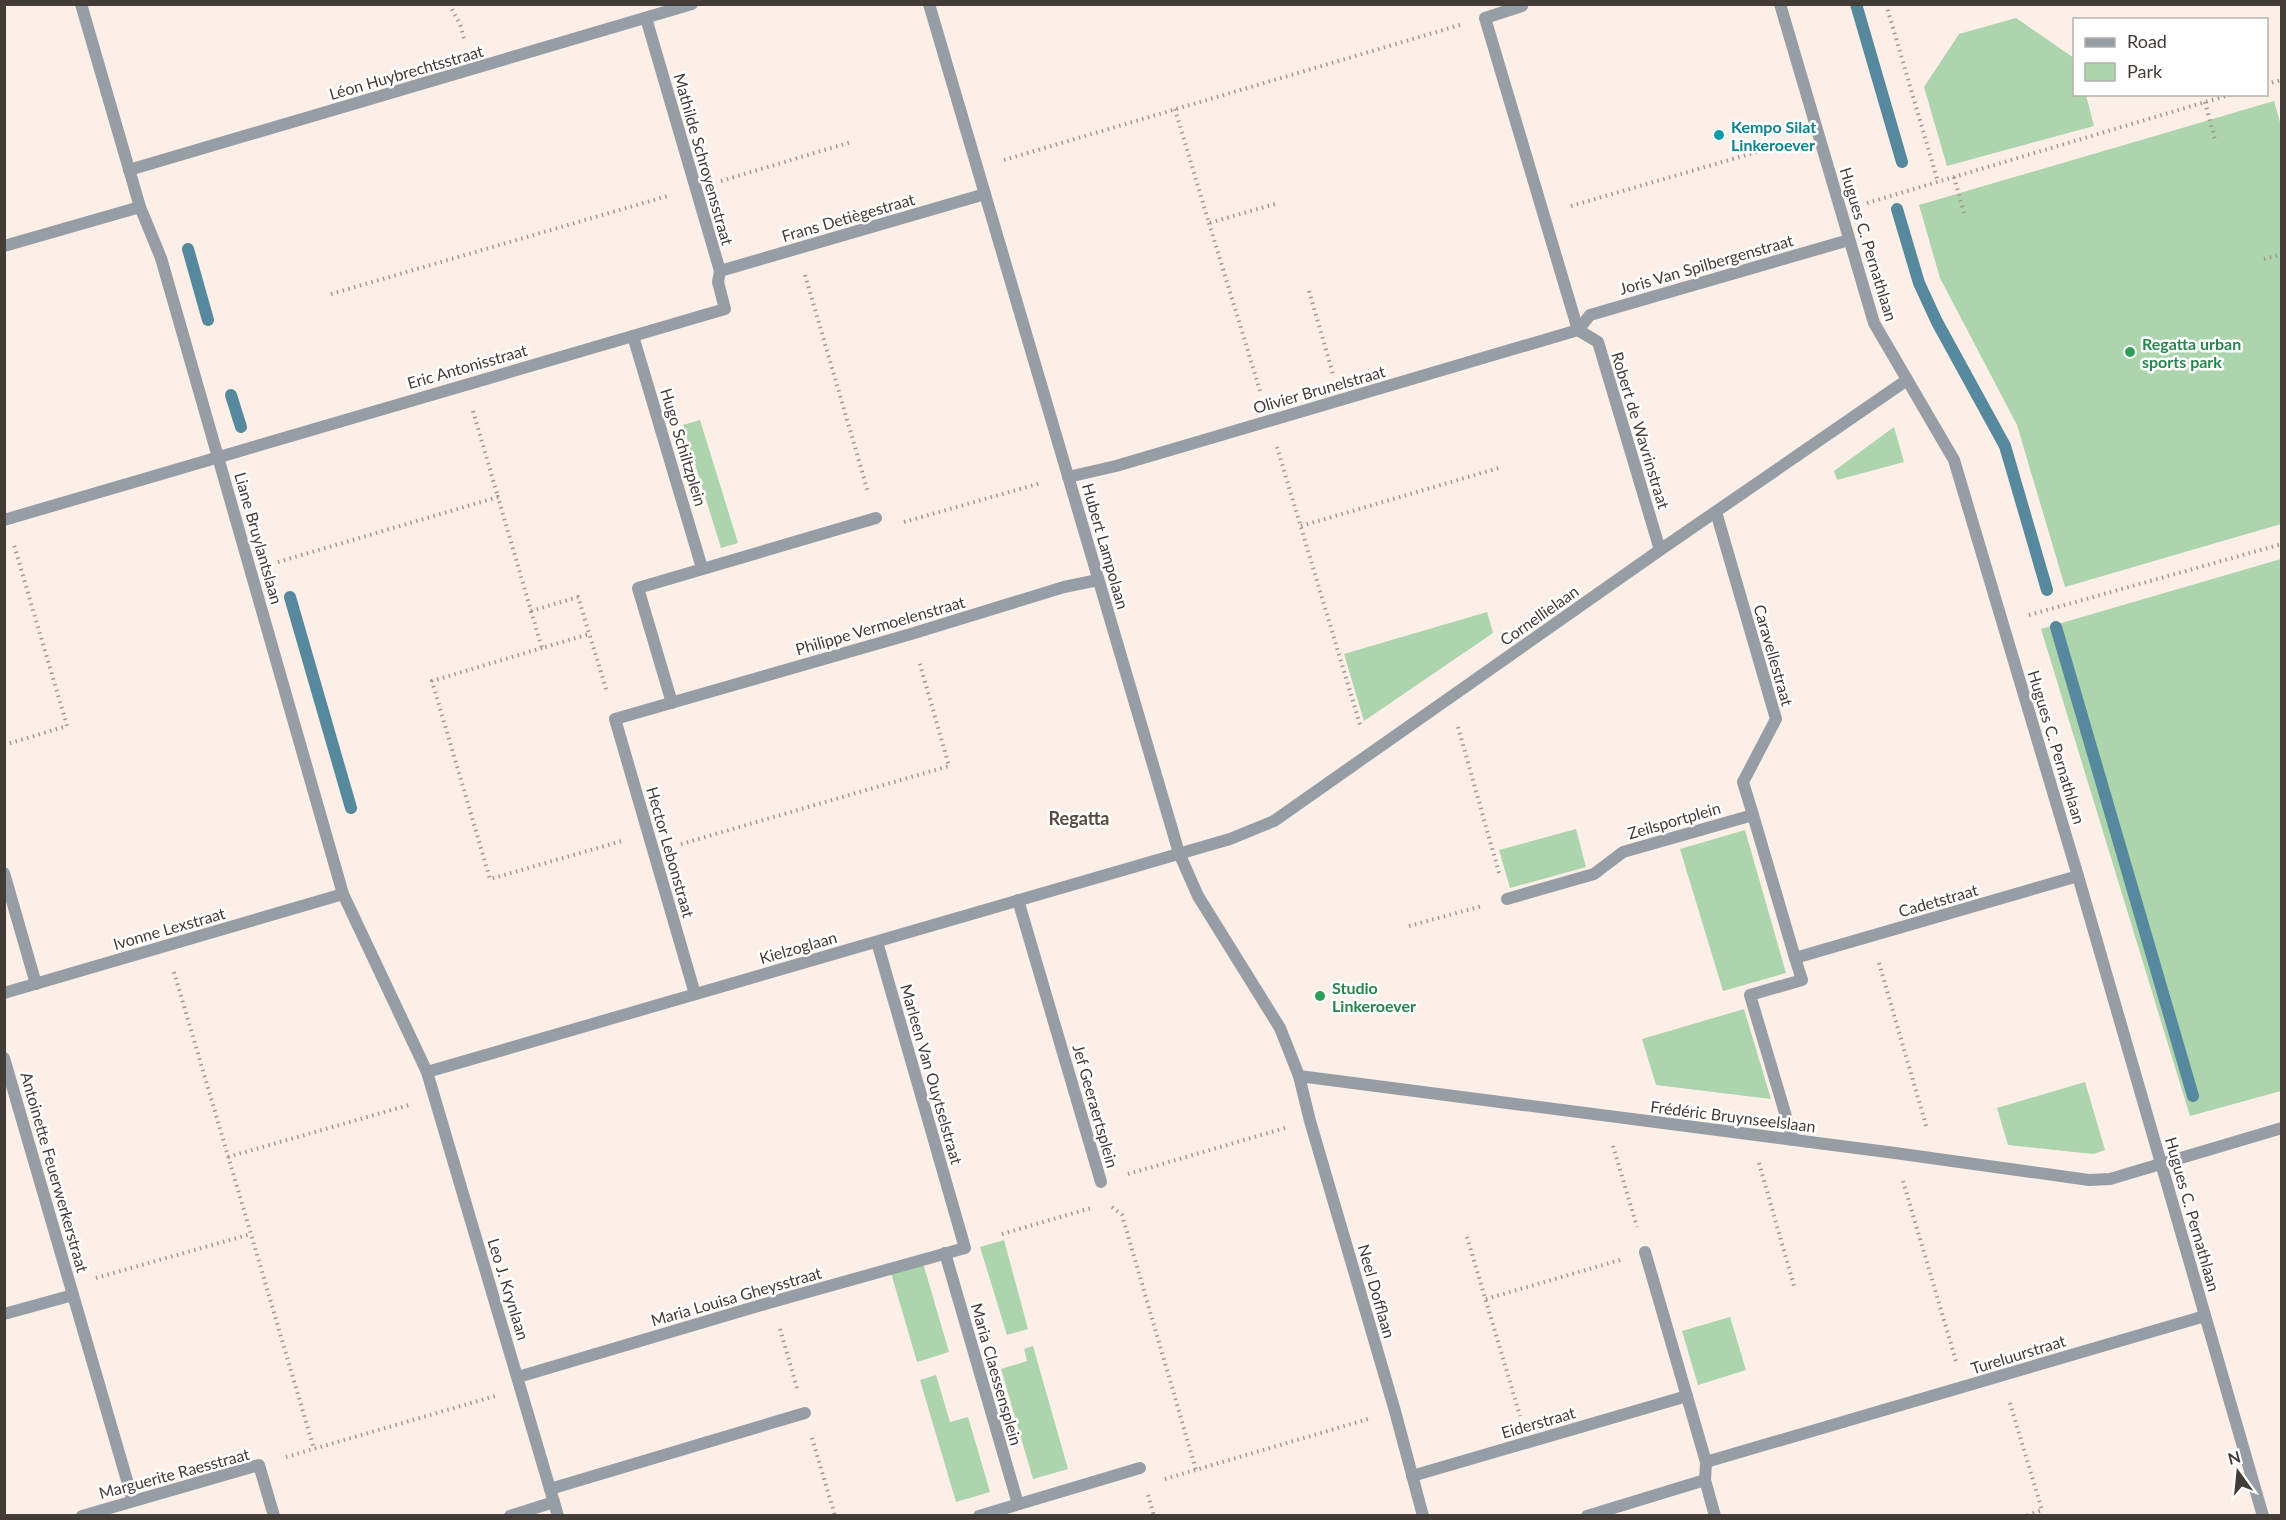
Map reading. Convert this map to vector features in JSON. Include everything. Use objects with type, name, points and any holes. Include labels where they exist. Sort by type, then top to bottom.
[{"type":"street","name":"Liane Bruylantslaan","points":[[81,4],[140,207],[161,258],[344,894],[427,1072]]},
{"type":"street","name":"Léon Huybrechtsstraat","points":[[129,170],[692,4]]},
{"type":"street","name":"Hubert Lampolaan","points":[[929,4],[1179,853],[1198,896],[1281,1028],[1299,1076]]},
{"type":"street","points":[[1521,4],[1522,6],[1485,18],[1578,330]]},
{"type":"street","name":"Hugues C. Pernathlaan","points":[[1780,4],[1874,323],[1954,460],[2078,876],[2263,1515]]},
{"type":"street","name":"Mathilde Schroyensstraat","points":[[646,18],[720,271],[718,282],[725,309]]},
{"type":"street","name":"Frans Detiègestraat","points":[[720,271],[985,194]]},
{"type":"street","points":[[4,246],[140,207]]},
{"type":"street","name":"Joris Van Spilbergenstraat","points":[[1578,330],[1590,315],[1849,240]]},
{"type":"street","name":"Eric Antonisstraat","points":[[5,520],[725,309]]},
{"type":"street","name":"Olivier Brunelstraat","points":[[1068,477],[1116,466],[1578,330]]},
{"type":"street","name":"Robert de Wavrinstraat","points":[[1578,330],[1598,342],[1660,550]]},
{"type":"street","name":"Hugo Schiltzplein","points":[[633,336],[702,568]]},
{"type":"street","name":"Cornellielaan","points":[[1179,853],[1230,839],[1274,821],[1907,380]]},
{"type":"street","name":"Caravellestraat","points":[[1716,512],[1776,720],[1743,782],[1753,815]]},
{"type":"street","points":[[615,719],[672,703],[638,588],[876,518]]},
{"type":"street","name":"Philippe Vermoelenstraat","points":[[672,703],[1064,587],[1098,580]]},
{"type":"street","name":"Hector Lebonstraat","points":[[615,719],[695,994]]},
{"type":"street","points":[[1753,815],[1801,957],[1802,980],[1750,995],[1793,1140]]},
{"type":"street","name":"Zeilsportplein","points":[[1507,899],[1593,874],[1623,852],[1753,815]]},
{"type":"street","name":"Kielzoglaan","points":[[427,1072],[1179,853]]},
{"type":"street","points":[[4,873],[36,984]]},
{"type":"street","name":"Cadetstraat","points":[[1801,957],[2078,876]]},
{"type":"street","name":"Ivonne Lexstraat","points":[[4,993],[344,894]]},
{"type":"street","name":"Jef Geeraertsplein","points":[[1018,900],[1101,1182]]},
{"type":"street","name":"Marleen Van Ouytselstraat","points":[[877,942],[965,1248]]},
{"type":"street","name":"Antoinette Feuerwerkerstraat","points":[[4,1058],[133,1501]]},
{"type":"street","name":"Leo J. Krynlaan","points":[[427,1072],[558,1515]]},
{"type":"street","name":"Frédéric Bruynseelslaan","points":[[1299,1076],[2089,1180],[2110,1179],[2282,1128]]},
{"type":"street","name":"Neel Dofflaan","points":[[1299,1076],[1310,1121],[1395,1411],[1422,1515]]},
{"type":"street","name":"Maria Louisa Gheysstraat","points":[[520,1383],[591,1355],[965,1248]]},
{"type":"street","points":[[1645,1252],[1706,1462],[1705,1480],[1715,1515]]},
{"type":"street","name":"Maria Claessensplein","points":[[945,1253],[1018,1504]]},
{"type":"street","points":[[4,1314],[72,1290]]},
{"type":"street","name":"Tureluurstraat","points":[[1706,1462],[2205,1316]]},
{"type":"street","name":"Eiderstraat","points":[[1412,1476],[1687,1396]]},
{"type":"street","points":[[550,1489],[805,1413]]},
{"type":"street","name":"Marguerite Raesstraat","points":[[82,1515],[259,1465],[274,1515]]},
{"type":"street","points":[[979,1515],[1140,1468]]},
{"type":"street","points":[[1587,1515],[1705,1480]]},
{"type":"street","points":[[510,1515],[554,1502]]},
{"type":"path","points":[[449,4],[460,24],[473,69]]},
{"type":"path","points":[[1886,4],[1938,182]]},
{"type":"path","points":[[977,168],[1485,18]]},
{"type":"path","points":[[1841,211],[2225,96]]},
{"type":"path","points":[[2205,102],[2215,140]]},
{"type":"path","points":[[1175,109],[1369,754]]},
{"type":"path","points":[[1562,209],[1818,134]]},
{"type":"path","points":[[696,188],[851,142]]},
{"type":"path","points":[[1954,177],[1964,213]]},
{"type":"path","points":[[331,294],[654,200]]},
{"type":"path","points":[[1209,223],[1275,204]]},
{"type":"path","points":[[2264,259],[2282,254]]},
{"type":"path","points":[[1309,291],[1340,400]]},
{"type":"path","points":[[812,300],[855,449]]},
{"type":"path","points":[[466,384],[542,648]]},
{"type":"path","points":[[1301,526],[1502,467]]},
{"type":"path","points":[[900,523],[1068,477]]},
{"type":"path","points":[[251,570],[498,497]]},
{"type":"path","points":[[4,745],[67,726],[5,520]]},
{"type":"path","points":[[2003,623],[2282,544]]},
{"type":"path","points":[[531,611],[578,597],[615,719]]},
{"type":"path","points":[[589,634],[432,681],[490,879],[648,834]]},
{"type":"path","points":[[653,852],[949,766],[911,634]]},
{"type":"path","points":[[1409,926],[1507,899],[1449,698]]},
{"type":"path","points":[[1871,937],[1935,1159]]},
{"type":"path","points":[[166,946],[314,1449]]},
{"type":"path","points":[[228,1157],[434,1097]]},
{"type":"path","points":[[1486,1299],[1645,1252],[1604,1116]]},
{"type":"path","name":"Jef Geeraertsplein","points":[[1101,1182],[1310,1121]]},
{"type":"path","points":[[1751,1135],[1794,1286]]},
{"type":"path","points":[[1895,1153],[1964,1388]]},
{"type":"path","points":[[1101,1182],[1107,1203],[1122,1215],[1196,1470]]},
{"type":"path","points":[[1002,1234],[1107,1203]]},
{"type":"path","points":[[72,1290],[251,1234]]},
{"type":"path","points":[[1467,1237],[1528,1443]]},
{"type":"path","points":[[2002,1376],[2042,1510],[2025,1515]]},
{"type":"path","points":[[259,1465],[520,1383]]},
{"type":"path","points":[[1155,1482],[1395,1411]]},
{"type":"green space","points":[[2016,18],[2073,57],[2073,96],[2086,96],[2094,126],[1947,166],[1924,87],[1959,34]]},
{"type":"green space","name":"Regatta urban sports park","points":[[2274,101],[2282,129],[2281,524],[2065,587],[2017,425],[1940,278],[1919,205]]},
{"type":"green space","points":[[700,420],[738,543],[721,548],[683,425]]},
{"type":"green space","points":[[1894,427],[1904,462],[1837,480],[1834,471]]},
{"type":"green space","points":[[2281,559],[2281,1091],[2190,1116],[2041,629]]},
{"type":"green space","points":[[1487,612],[1493,633],[1364,721],[1344,654]]},
{"type":"green space","points":[[1576,829],[1586,867],[1510,888],[1499,850]]},
{"type":"green space","points":[[1745,830],[1786,973],[1723,991],[1680,849]]},
{"type":"green space","points":[[1744,1009],[1771,1099],[1656,1085],[1642,1039]]},
{"type":"green space","points":[[2085,1082],[2105,1150],[2093,1154],[2008,1145],[1997,1108]]},
{"type":"green space","points":[[1004,1240],[1028,1329],[1007,1335],[980,1247]]},
{"type":"green space","points":[[923,1263],[949,1352],[917,1362],[891,1273]]},
{"type":"green space","points":[[1730,1317],[1746,1370],[1698,1385],[1682,1331]]},
{"type":"green space","points":[[1033,1346],[1068,1469],[1033,1479],[1001,1369],[1027,1361],[1024,1349]]},
{"type":"green space","points":[[936,1375],[950,1422],[968,1417],[990,1492],[956,1502],[920,1380]]},
{"type":"waterway","points":[[1856,4],[1902,162]]},
{"type":"waterway","points":[[1897,209],[1919,283],[1937,322],[2005,446],[2047,590]]},
{"type":"waterway","points":[[188,249],[208,320]]},
{"type":"waterway","points":[[231,395],[241,427]]},
{"type":"waterway","points":[[290,597],[351,808]]},
{"type":"waterway","points":[[2056,627],[2193,1096]]},
{"type":"place","name":"Kempo Silat Linkeroever","points":[[1719,135]]},
{"type":"place","name":"Regatta urban sports park","points":[[2130,352]]},
{"type":"place","name":"Studio Linkeroever","points":[[1320,996]]},
{"type":"district","name":"Regatta","points":[[1079,818]]}]
